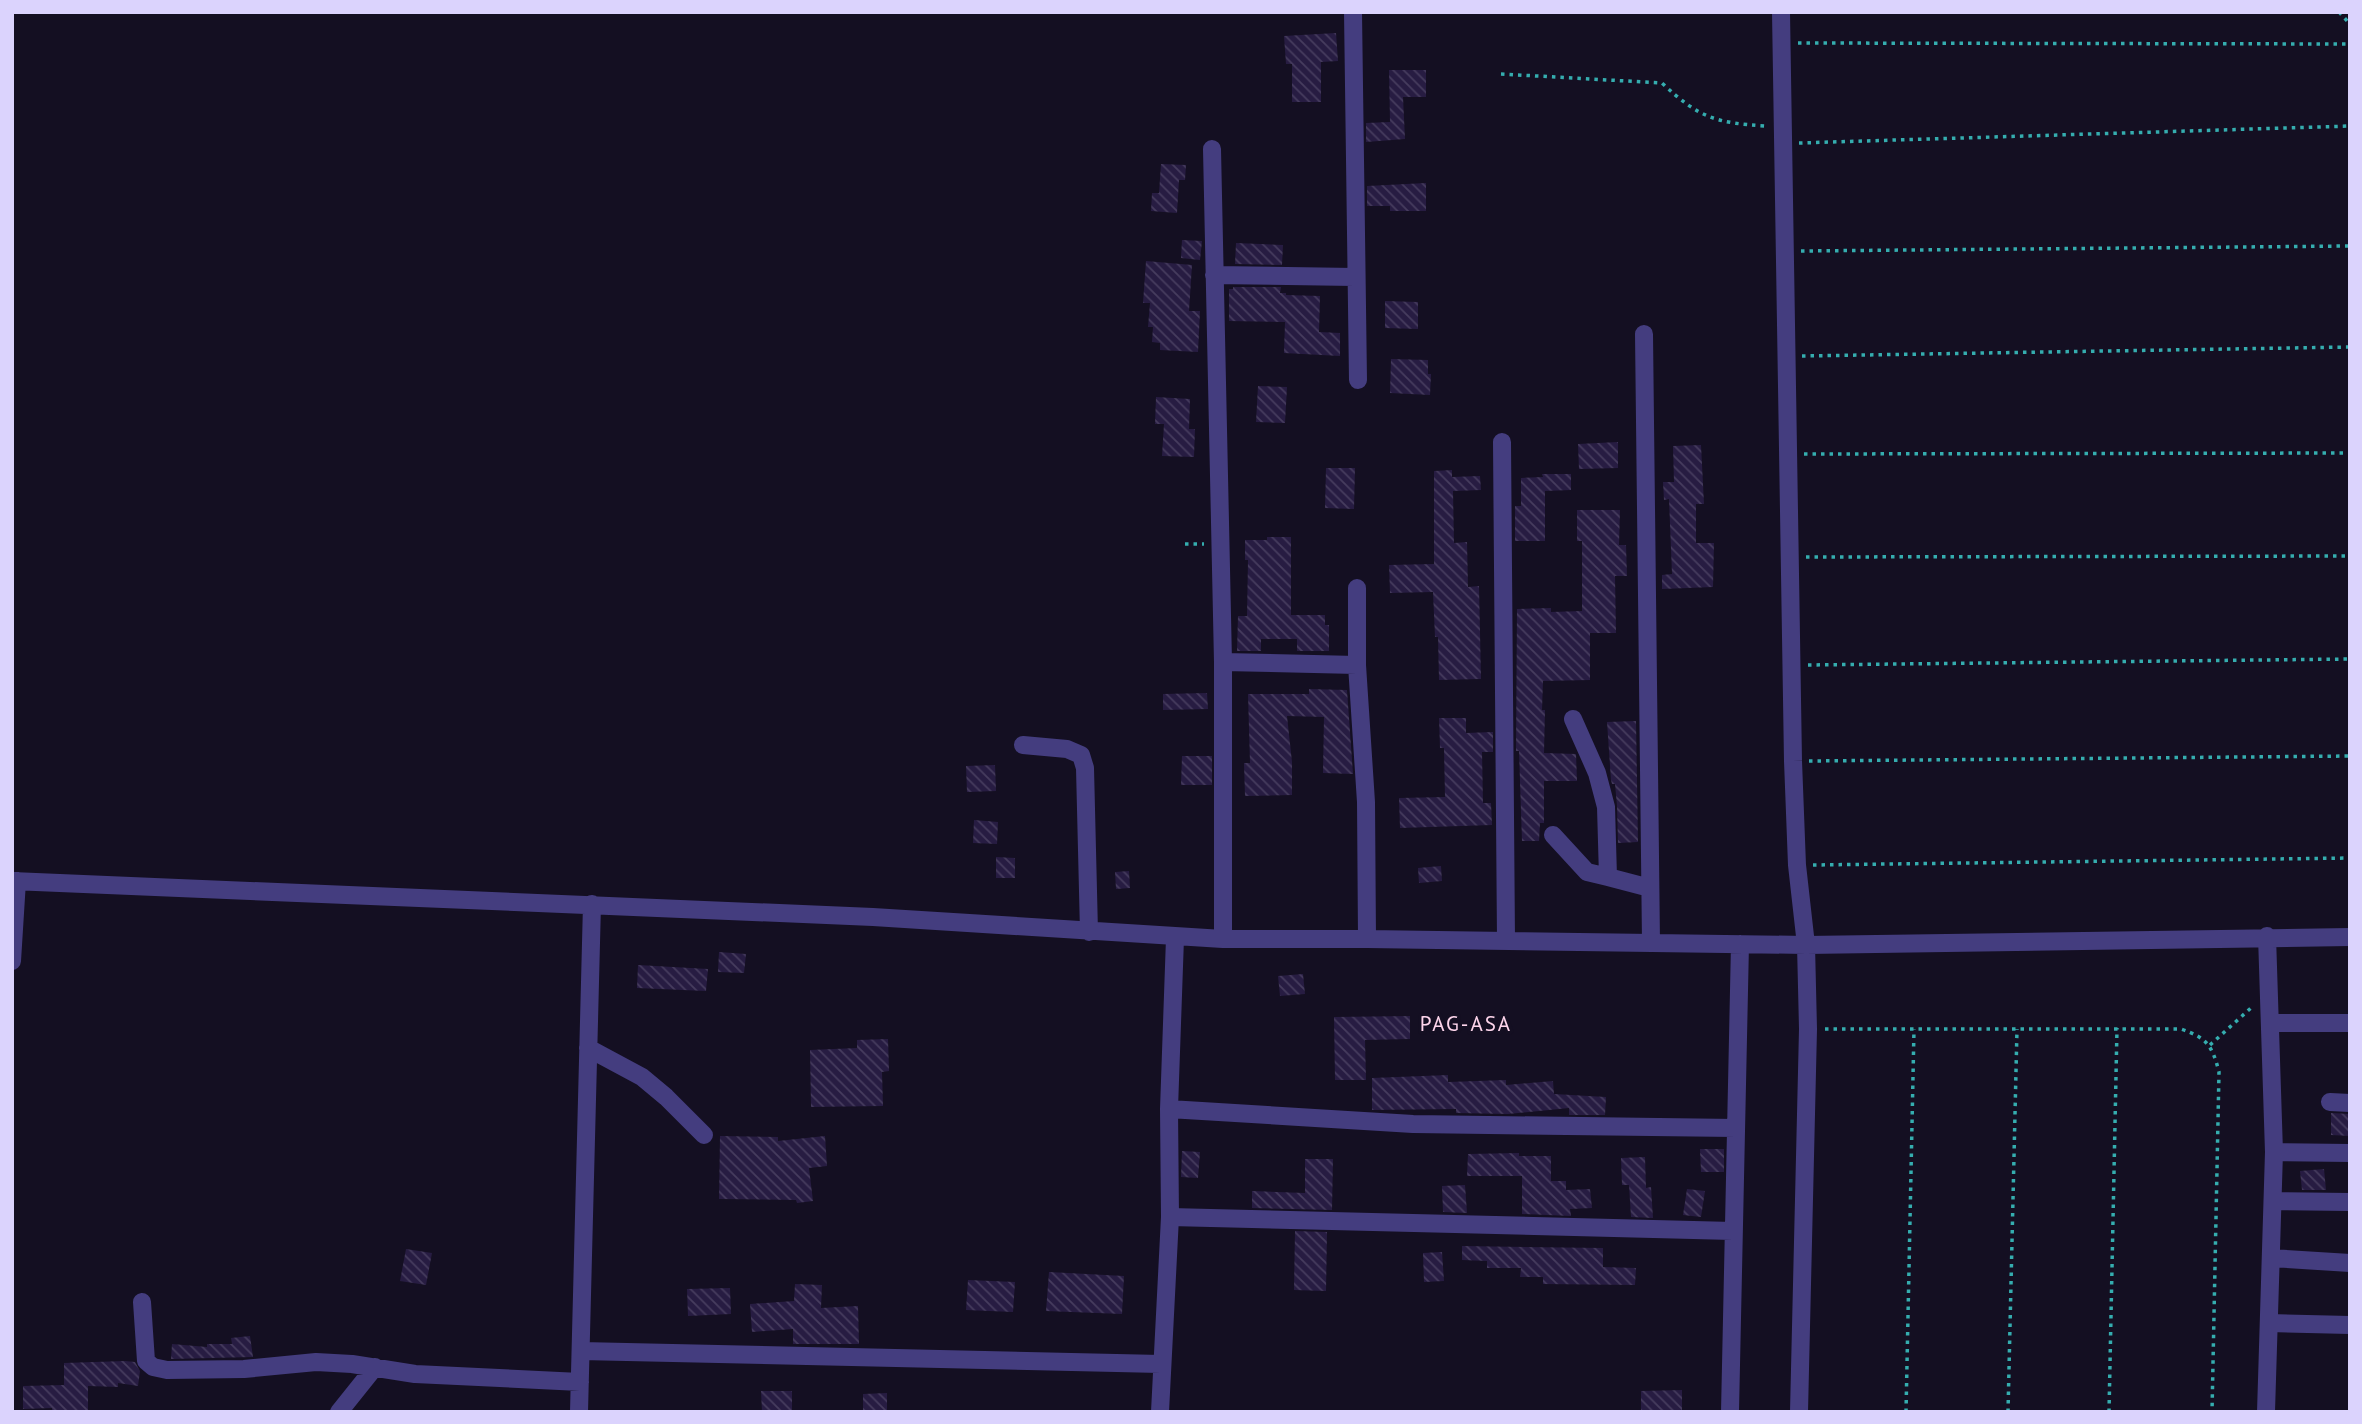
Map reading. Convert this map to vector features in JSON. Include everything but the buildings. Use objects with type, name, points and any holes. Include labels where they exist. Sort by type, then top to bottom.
[{"type":"street","points":[[1353,12],[1358,380]]},
{"type":"street","points":[[1781,12],[1793,761],[1797,865],[1806,945],[1808,1029],[1799,1412]]},
{"type":"street","points":[[1212,149],[1223,662],[1223,940]]},
{"type":"street","points":[[1214,275],[1355,277]]},
{"type":"street","points":[[1644,334],[1651,943]]},
{"type":"street","points":[[1502,442],[1506,940]]},
{"type":"street","points":[[1357,588],[1357,666],[1366,802],[1367,939]]},
{"type":"street","points":[[1223,662],[1357,666]]},
{"type":"street","points":[[1573,719],[1597,773],[1606,807],[1608,877]]},
{"type":"street","points":[[1023,745],[1067,749],[1081,755],[1086,768],[1089,932]]},
{"type":"street","points":[[1553,835],[1587,872],[1650,888]]},
{"type":"street","points":[[12,961],[14,881],[873,917],[1223,940],[1506,940],[1806,945],[2350,936]]},
{"type":"street","points":[[579,1412],[592,904]]},
{"type":"street","points":[[2266,1412],[2274,1152],[2267,936]]},
{"type":"street","points":[[1160,1412],[1170,1217],[1169,1109],[1175,938]]},
{"type":"street","points":[[1730,1412],[1740,944]]},
{"type":"street","points":[[2271,1023],[2350,1023]]},
{"type":"street","points":[[588,1048],[642,1077],[704,1135]]},
{"type":"street","points":[[2330,1102],[2350,1103]]},
{"type":"street","points":[[1169,1109],[1413,1124],[1736,1128]]},
{"type":"street","points":[[2274,1152],[2350,1153]]},
{"type":"street","points":[[2273,1201],[2350,1202]]},
{"type":"street","points":[[1170,1217],[1733,1231]]},
{"type":"street","points":[[2272,1258],[2350,1264]]},
{"type":"street","points":[[142,1302],[146,1361],[153,1367],[167,1370],[244,1370],[316,1362],[375,1367],[415,1374],[580,1382]]},
{"type":"street","points":[[2269,1323],[2350,1325]]},
{"type":"street","points":[[580,1351],[1161,1364]]},
{"type":"street","points":[[340,1412],[375,1367]]},
{"type":"path","points":[[2339,12],[2350,24]]},
{"type":"path","points":[[1782,43],[2350,44]]},
{"type":"path","points":[[1501,74],[1662,83],[1681,101],[1707,118],[1783,135],[2350,127]]},
{"type":"path","points":[[1785,252],[2350,246]]},
{"type":"path","points":[[1787,356],[2350,347]]},
{"type":"path","points":[[1788,454],[2350,453]]},
{"type":"path","points":[[1790,558],[2350,556]]},
{"type":"path","points":[[1792,665],[2350,659]]},
{"type":"path","points":[[1793,761],[2350,757]]},
{"type":"path","points":[[1797,865],[2350,858]]},
{"type":"path","points":[[2210,1045],[2270,991]]},
{"type":"path","points":[[2109,1412],[2117,1028]]},
{"type":"path","points":[[1808,1029],[2181,1029],[2203,1038],[2210,1045],[2220,1072],[2212,1412]]},
{"type":"path","points":[[1906,1412],[1914,1029]]},
{"type":"path","points":[[2008,1412],[2017,1029]]},
{"type":"district","name":"PAG-ASA","points":[[1466,1024]]}]
